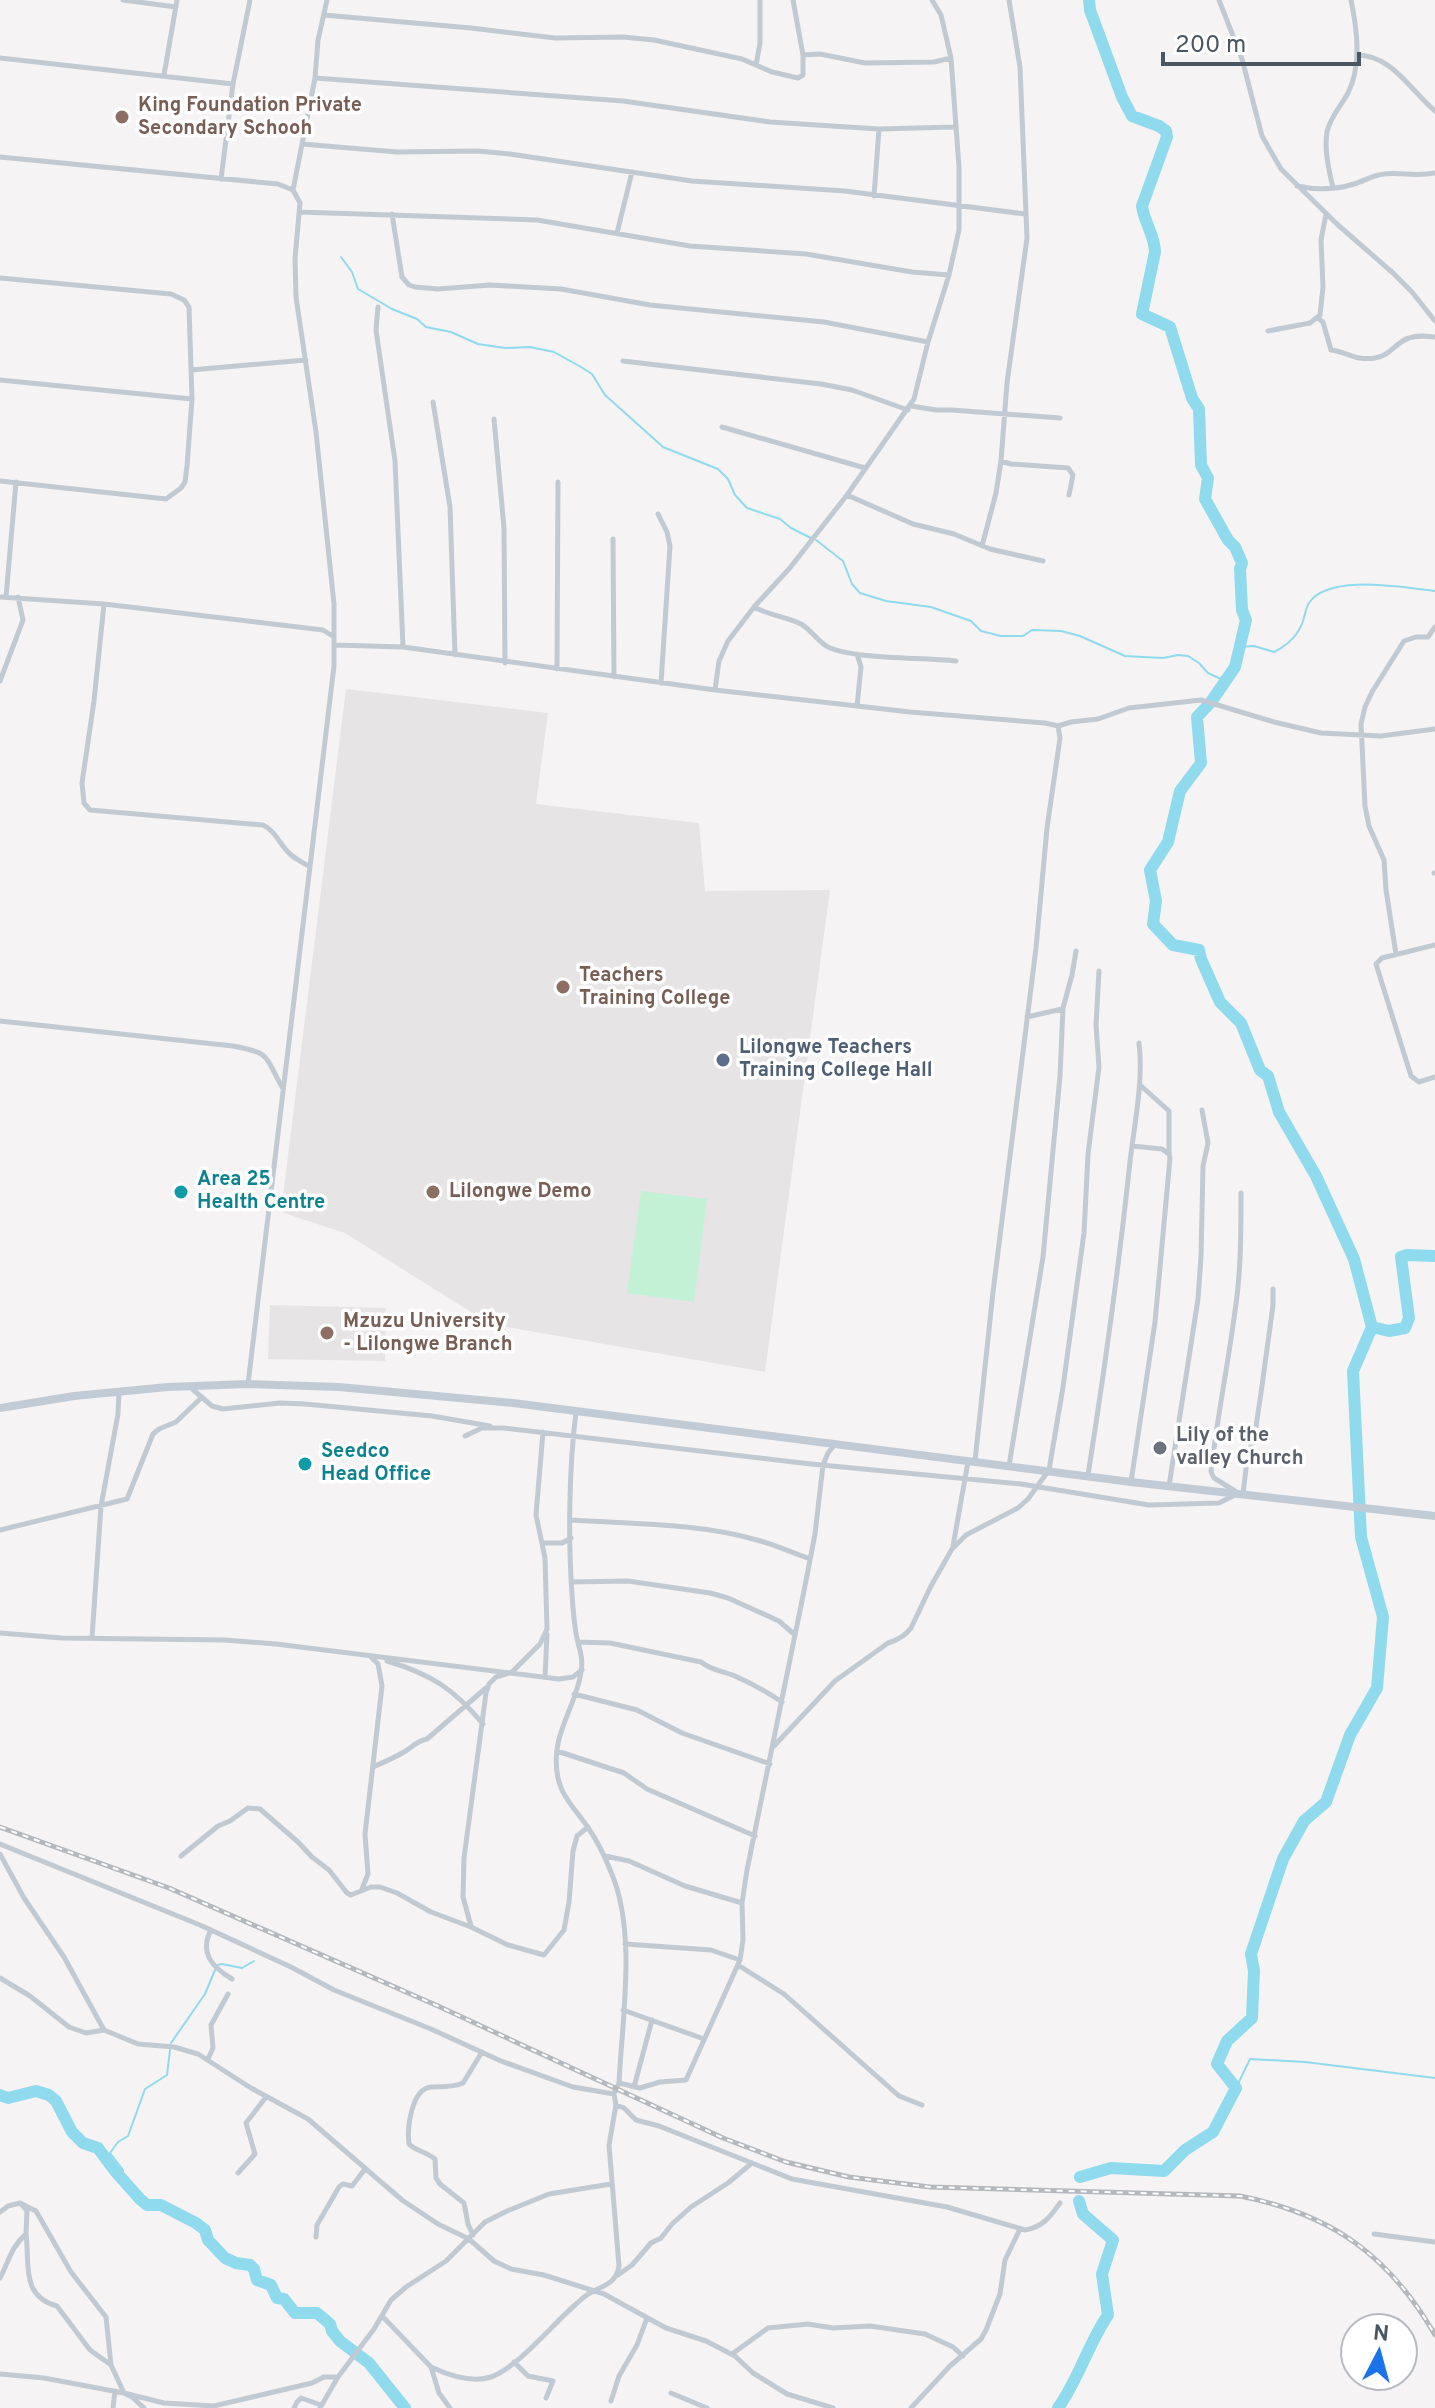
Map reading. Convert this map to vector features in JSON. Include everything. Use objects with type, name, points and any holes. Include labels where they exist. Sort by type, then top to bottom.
[{"type":"main road","points":[[0,1408],[119,1391],[189,1386],[339,1387],[513,1403],[1131,1482],[1435,1516]]},
{"type":"street","points":[[123,0],[176,7]]},
{"type":"street","points":[[164,75],[177,0]]},
{"type":"street","points":[[221,179],[233,84],[250,0]]},
{"type":"street","points":[[248,1384],[335,645],[322,495],[295,277],[300,203],[293,190],[327,0]]},
{"type":"street","points":[[756,65],[760,43],[760,0]]},
{"type":"street","points":[[324,15],[555,38],[654,40],[742,59],[772,72],[801,77],[803,55],[793,0]]},
{"type":"street","points":[[715,690],[723,651],[754,607],[789,569],[847,495],[909,408],[949,275],[956,247],[960,206],[951,58],[941,15],[932,0]]},
{"type":"street","points":[[982,546],[1001,461],[1004,413],[1027,238],[1020,67],[1009,0]]},
{"type":"street","points":[[1219,0],[1242,59],[1262,136],[1281,169],[1409,289],[1435,321]]},
{"type":"street","points":[[1333,188],[1327,156],[1328,129],[1351,86],[1357,55],[1351,0]]},
{"type":"street","points":[[803,55],[817,53],[865,63],[934,62],[951,58]]},
{"type":"street","points":[[1357,55],[1370,55],[1389,65],[1435,111]]},
{"type":"street","points":[[0,58],[233,84]]},
{"type":"street","points":[[315,78],[623,101],[770,122],[879,129],[955,127]]},
{"type":"street","points":[[874,196],[879,129]]},
{"type":"street","points":[[302,144],[397,152],[499,153],[707,183],[836,191],[1025,214]]},
{"type":"street","points":[[0,157],[278,184],[293,190]]},
{"type":"street","points":[[617,233],[632,172]]},
{"type":"street","points":[[1296,185],[1333,188],[1383,174],[1416,176],[1435,173]]},
{"type":"street","points":[[299,212],[515,218],[690,246],[806,254],[912,272],[949,275]]},
{"type":"street","points":[[1318,318],[1322,299],[1321,240],[1326,213]]},
{"type":"street","points":[[392,214],[402,277],[409,285],[421,288],[490,285],[561,289],[650,305],[824,322],[928,342]]},
{"type":"street","points":[[0,278],[179,297],[189,307],[192,399],[185,482],[166,499],[0,481]]},
{"type":"street","points":[[378,307],[376,330],[396,474],[403,647]]},
{"type":"street","points":[[1268,331],[1304,325],[1318,318]]},
{"type":"street","points":[[1318,318],[1323,322],[1331,350],[1355,358],[1384,356],[1405,339],[1435,337]]},
{"type":"street","points":[[191,370],[306,360]]},
{"type":"street","points":[[623,361],[821,384],[871,395],[909,408],[1060,418]]},
{"type":"street","points":[[0,380],[192,399]]},
{"type":"street","points":[[433,402],[450,507],[455,655]]},
{"type":"street","points":[[494,419],[504,528],[505,663]]},
{"type":"street","points":[[722,427],[865,468]]},
{"type":"street","points":[[1001,461],[1068,468],[1073,475],[1069,495]]},
{"type":"street","points":[[16,482],[3,597],[104,604],[323,630],[335,638]]},
{"type":"street","points":[[557,669],[558,482]]},
{"type":"street","points":[[847,495],[913,524],[1043,561]]},
{"type":"street","points":[[658,514],[670,546],[661,683]]},
{"type":"street","points":[[613,539],[614,677]]},
{"type":"street","points":[[0,681],[23,620],[18,597]]},
{"type":"street","points":[[104,604],[82,783],[87,808],[263,825],[273,831],[287,851],[310,867]]},
{"type":"street","points":[[754,607],[800,624],[827,647],[856,653],[956,661]]},
{"type":"street","points":[[1396,954],[1384,860],[1369,826],[1365,806],[1361,724],[1365,707],[1401,645],[1409,639],[1428,637],[1435,627]]},
{"type":"street","points":[[335,645],[403,647],[715,690],[1058,726],[1098,719],[1129,708],[1201,700],[1315,732],[1381,736],[1435,729]]},
{"type":"street","points":[[856,653],[861,667],[857,706]]},
{"type":"street","points":[[952,1549],[964,1479],[971,1461],[1027,1017],[1060,738],[1058,726]]},
{"type":"street","points":[[1435,945],[1378,960],[1377,969],[1411,1076],[1419,1082],[1435,1077]]},
{"type":"street","points":[[1009,1466],[1043,1257],[1060,1076],[1063,1008],[1076,951]]},
{"type":"street","points":[[774,1746],[835,1681],[888,1643],[907,1634],[952,1549],[966,1535],[1018,1508],[1049,1470],[1063,1392],[1084,1233],[1088,1154],[1099,1067],[1096,1025],[1099,971]]},
{"type":"street","points":[[1027,1017],[1063,1008]]},
{"type":"street","points":[[0,1021],[254,1050],[266,1057],[283,1088]]},
{"type":"street","points":[[1088,1475],[1113,1319],[1142,1068],[1139,1043]]},
{"type":"street","points":[[1131,1482],[1155,1322],[1169,1154],[1169,1111],[1140,1085]]},
{"type":"street","points":[[1169,1486],[1198,1299],[1203,1166],[1208,1143],[1202,1110]]},
{"type":"street","points":[[1132,1146],[1162,1149],[1169,1154]]},
{"type":"street","points":[[1241,1193],[1241,1250],[1236,1311],[1211,1472],[1214,1478],[1241,1494]]},
{"type":"street","points":[[1241,1494],[1255,1433],[1273,1289]]},
{"type":"street","points":[[189,1386],[212,1406],[223,1409],[280,1403],[332,1405],[573,1437],[1037,1487],[1149,1505],[1219,1503],[1241,1494]]},
{"type":"street","points":[[92,1638],[101,1506],[118,1414],[119,1391]]},
{"type":"street","points":[[0,1530],[127,1499],[153,1434],[176,1422],[202,1397]]},
{"type":"street","points":[[576,1412],[571,1582],[582,1670],[561,1729],[557,1751],[558,1779],[566,1799],[588,1827],[604,1856],[618,1888],[625,1944],[626,1982],[619,2083],[614,2094],[616,2105],[609,2145],[619,2250],[617,2275]]},
{"type":"street","points":[[465,1436],[482,1428],[503,1428]]},
{"type":"street","points":[[543,1432],[536,1515],[545,1558],[548,1655],[545,1677]]},
{"type":"street","points":[[619,2083],[645,2087],[660,2082],[686,2080],[739,1962],[743,1940],[742,1903],[810,1559],[823,1465],[835,1444]]},
{"type":"street","points":[[571,1520],[704,1530],[756,1540],[810,1559]]},
{"type":"street","points":[[542,1543],[562,1543],[571,1538]]},
{"type":"street","points":[[571,1582],[628,1581],[710,1593],[779,1621],[795,1635]]},
{"type":"street","points":[[373,1767],[410,1749],[419,1740],[427,1739],[496,1677],[512,1672],[540,1644],[547,1629]]},
{"type":"street","points":[[0,1633],[276,1644],[566,1679],[582,1670]]},
{"type":"street","points":[[578,1642],[610,1643],[701,1662],[710,1669],[757,1686],[782,1702]]},
{"type":"street","points":[[370,1656],[442,1684],[466,1704],[483,1725]]},
{"type":"street","points":[[361,1890],[368,1874],[365,1834],[382,1686],[378,1664],[370,1656]]},
{"type":"street","points":[[471,1927],[463,1897],[464,1858],[489,1684]]},
{"type":"street","points":[[574,1694],[625,1706],[682,1733],[770,1764]]},
{"type":"street","points":[[557,1751],[624,1773],[647,1789],[755,1836]]},
{"type":"street","points":[[181,1856],[211,1830],[238,1817],[248,1808],[254,1808],[266,1813],[329,1870],[347,1893],[354,1894],[371,1887],[389,1890],[508,1945],[544,1955],[564,1930],[573,1851],[577,1836],[588,1827]]},
{"type":"street","points":[[0,1844],[211,1930],[334,1990],[482,2052],[573,2087],[614,2094]]},
{"type":"street","points":[[0,1854],[24,1898],[64,1957],[104,2030]]},
{"type":"street","points":[[604,1856],[629,1861],[685,1886],[742,1903]]},
{"type":"street","points":[[211,1930],[206,1945],[207,1955],[219,1971],[232,1979]]},
{"type":"street","points":[[625,1944],[722,1952],[784,1994],[899,2096],[922,2105]]},
{"type":"street","points":[[0,1978],[30,1996],[69,2027],[86,2033],[104,2030],[138,2044],[174,2047],[208,2059],[266,2097],[319,2126],[413,2209],[438,2224],[471,2237]]},
{"type":"street","points":[[208,2059],[213,2048],[211,2025],[228,1994]]},
{"type":"street","points":[[623,2010],[705,2039]]},
{"type":"street","points":[[634,2087],[652,2020]]},
{"type":"street","points":[[482,2052],[463,2083],[432,2087],[419,2093],[412,2107],[408,2134],[412,2148],[435,2159],[436,2178],[440,2184],[464,2203],[471,2237],[485,2255],[511,2269],[544,2275],[604,2294],[666,2328],[706,2341],[731,2354],[779,2389],[833,2408]]},
{"type":"street","points":[[238,2173],[255,2154],[246,2123],[266,2097]]},
{"type":"street","points":[[616,2105],[636,2120],[659,2126],[805,2183],[947,2207],[1020,2229],[1034,2229],[1046,2222],[1060,2203]]},
{"type":"street","points":[[431,2367],[461,2377],[489,2378],[514,2362],[575,2305],[632,2265],[691,2207],[752,2163]]},
{"type":"street","points":[[316,2237],[317,2225],[339,2187],[343,2184],[352,2186],[365,2169]]},
{"type":"street","points":[[294,2408],[301,2398],[321,2407],[338,2377],[397,2294],[446,2261],[492,2218],[541,2196],[611,2184]]},
{"type":"street","points":[[20,2203],[27,2211],[30,2284],[37,2295],[57,2306],[90,2350],[111,2365]]},
{"type":"street","points":[[0,2212],[20,2203],[36,2211],[71,2272],[106,2317],[111,2365],[124,2393],[144,2408]]},
{"type":"street","points":[[911,2408],[950,2366],[981,2339],[990,2324],[1000,2294],[1005,2260],[1020,2229]]},
{"type":"street","points":[[0,2278],[10,2251],[26,2234]]},
{"type":"street","points":[[1374,2234],[1435,2242]]},
{"type":"street","points":[[382,2316],[431,2367],[439,2393],[450,2408]]},
{"type":"street","points":[[611,2401],[619,2376],[637,2345],[647,2318]]},
{"type":"street","points":[[731,2354],[768,2328],[808,2324],[833,2328],[870,2326],[925,2334],[953,2347],[963,2356]]},
{"type":"street","points":[[514,2362],[528,2376],[553,2381],[546,2398]]},
{"type":"street","points":[[0,2382],[3,2374],[44,2378],[164,2403],[214,2406],[312,2383],[324,2377],[338,2377]]},
{"type":"street","points":[[113,2408],[115,2391]]},
{"type":"street","points":[[671,2393],[707,2408]]},
{"type":"shaded area","name":"Teachers Training College","points":[[346,689],[548,713],[536,804],[699,823],[705,891],[830,890],[765,1372],[490,1324],[345,1233],[281,1212]]},
{"type":"shaded area","name":"Mzuzu University - Lilongwe Branch","points":[[270,1305],[386,1308],[385,1361],[268,1359]]},
{"type":"green space","points":[[641,1191],[707,1199],[694,1302],[627,1293]]},
{"type":"waterway","points":[[1080,2177],[1111,2168],[1164,2171],[1185,2150],[1213,2132],[1236,2088],[1217,2064],[1227,2041],[1252,2018],[1254,1971],[1251,1954],[1283,1859],[1304,1821],[1326,1802],[1350,1735],[1377,1688],[1383,1617],[1361,1537],[1353,1371],[1372,1327],[1354,1259],[1316,1176],[1279,1112],[1268,1076],[1260,1070],[1241,1023],[1220,1002],[1199,950],[1173,945],[1153,924],[1156,901],[1150,870],[1168,842],[1180,791],[1201,763],[1197,717],[1235,667],[1246,620],[1242,610],[1242,563],[1205,499],[1208,478],[1201,465],[1199,409],[1192,398],[1170,327],[1142,314],[1155,252],[1142,206],[1167,137],[1166,131],[1132,116],[1122,97],[1089,0]]},
{"type":"waterway","points":[[341,257],[352,272],[358,289],[392,309],[417,319],[426,327],[451,332],[478,344],[505,348],[530,347],[554,352],[581,367],[592,374],[605,395],[663,447],[718,469],[747,508],[780,519],[811,538]]},
{"type":"waterway","points":[[816,540],[843,561],[852,584],[860,593],[886,601],[931,607],[971,621],[981,631],[1001,636],[1023,636],[1032,630],[1061,631],[1125,656],[1188,656],[1208,673],[1225,681]]},
{"type":"waterway","points":[[1240,647],[1254,646],[1274,652],[1284,646],[1298,631],[1309,603],[1332,588],[1368,585],[1435,591]]},
{"type":"waterway","points":[[1372,1327],[1389,1331],[1405,1328],[1409,1318],[1401,1257],[1435,1256]]},
{"type":"waterway","points":[[218,1965],[242,1968],[254,1961]]},
{"type":"waterway","points":[[171,2043],[205,1994],[215,1970]]},
{"type":"waterway","points":[[123,2179],[123,2170],[110,2153],[118,2142],[128,2136],[145,2089],[167,2075],[170,2050]]},
{"type":"waterway","points":[[1236,2088],[1250,2059],[1305,2062],[1435,2078]]},
{"type":"waterway","points":[[0,2095],[8,2098],[36,2091],[49,2095],[56,2101],[72,2132],[83,2143],[98,2148],[140,2199],[147,2205],[161,2205],[196,2223],[205,2230],[208,2240],[225,2258],[250,2265],[257,2280],[271,2285],[277,2298],[284,2299],[295,2313],[317,2313],[330,2324],[340,2341],[369,2363],[405,2408]]},
{"type":"waterway","points":[[1058,2408],[1108,2315],[1102,2274],[1113,2240],[1083,2214],[1079,2201]]},
{"type":"railway","points":[[0,1827],[169,1888],[438,2006],[723,2138],[786,2162],[849,2177],[930,2187],[1240,2196],[1302,2214],[1354,2242],[1377,2261],[1398,2282],[1435,2335]]},
{"type":"place","name":"King Foundation Private Secondary Schooh","points":[[122,117]]},
{"type":"place","name":"Teachers Training College","points":[[563,987]]},
{"type":"place","name":"Lilongwe Teachers Training College Hall","points":[[723,1060]]},
{"type":"place","name":"Area 25 Health Centre","points":[[181,1192]]},
{"type":"place","name":"Lilongwe Demo","points":[[433,1192]]},
{"type":"place","name":"Mzuzu University - Lilongwe Branch","points":[[327,1333]]},
{"type":"place","name":"Lily of the valley Church","points":[[1160,1448]]},
{"type":"place","name":"Seedco Head Office","points":[[305,1464]]}]
